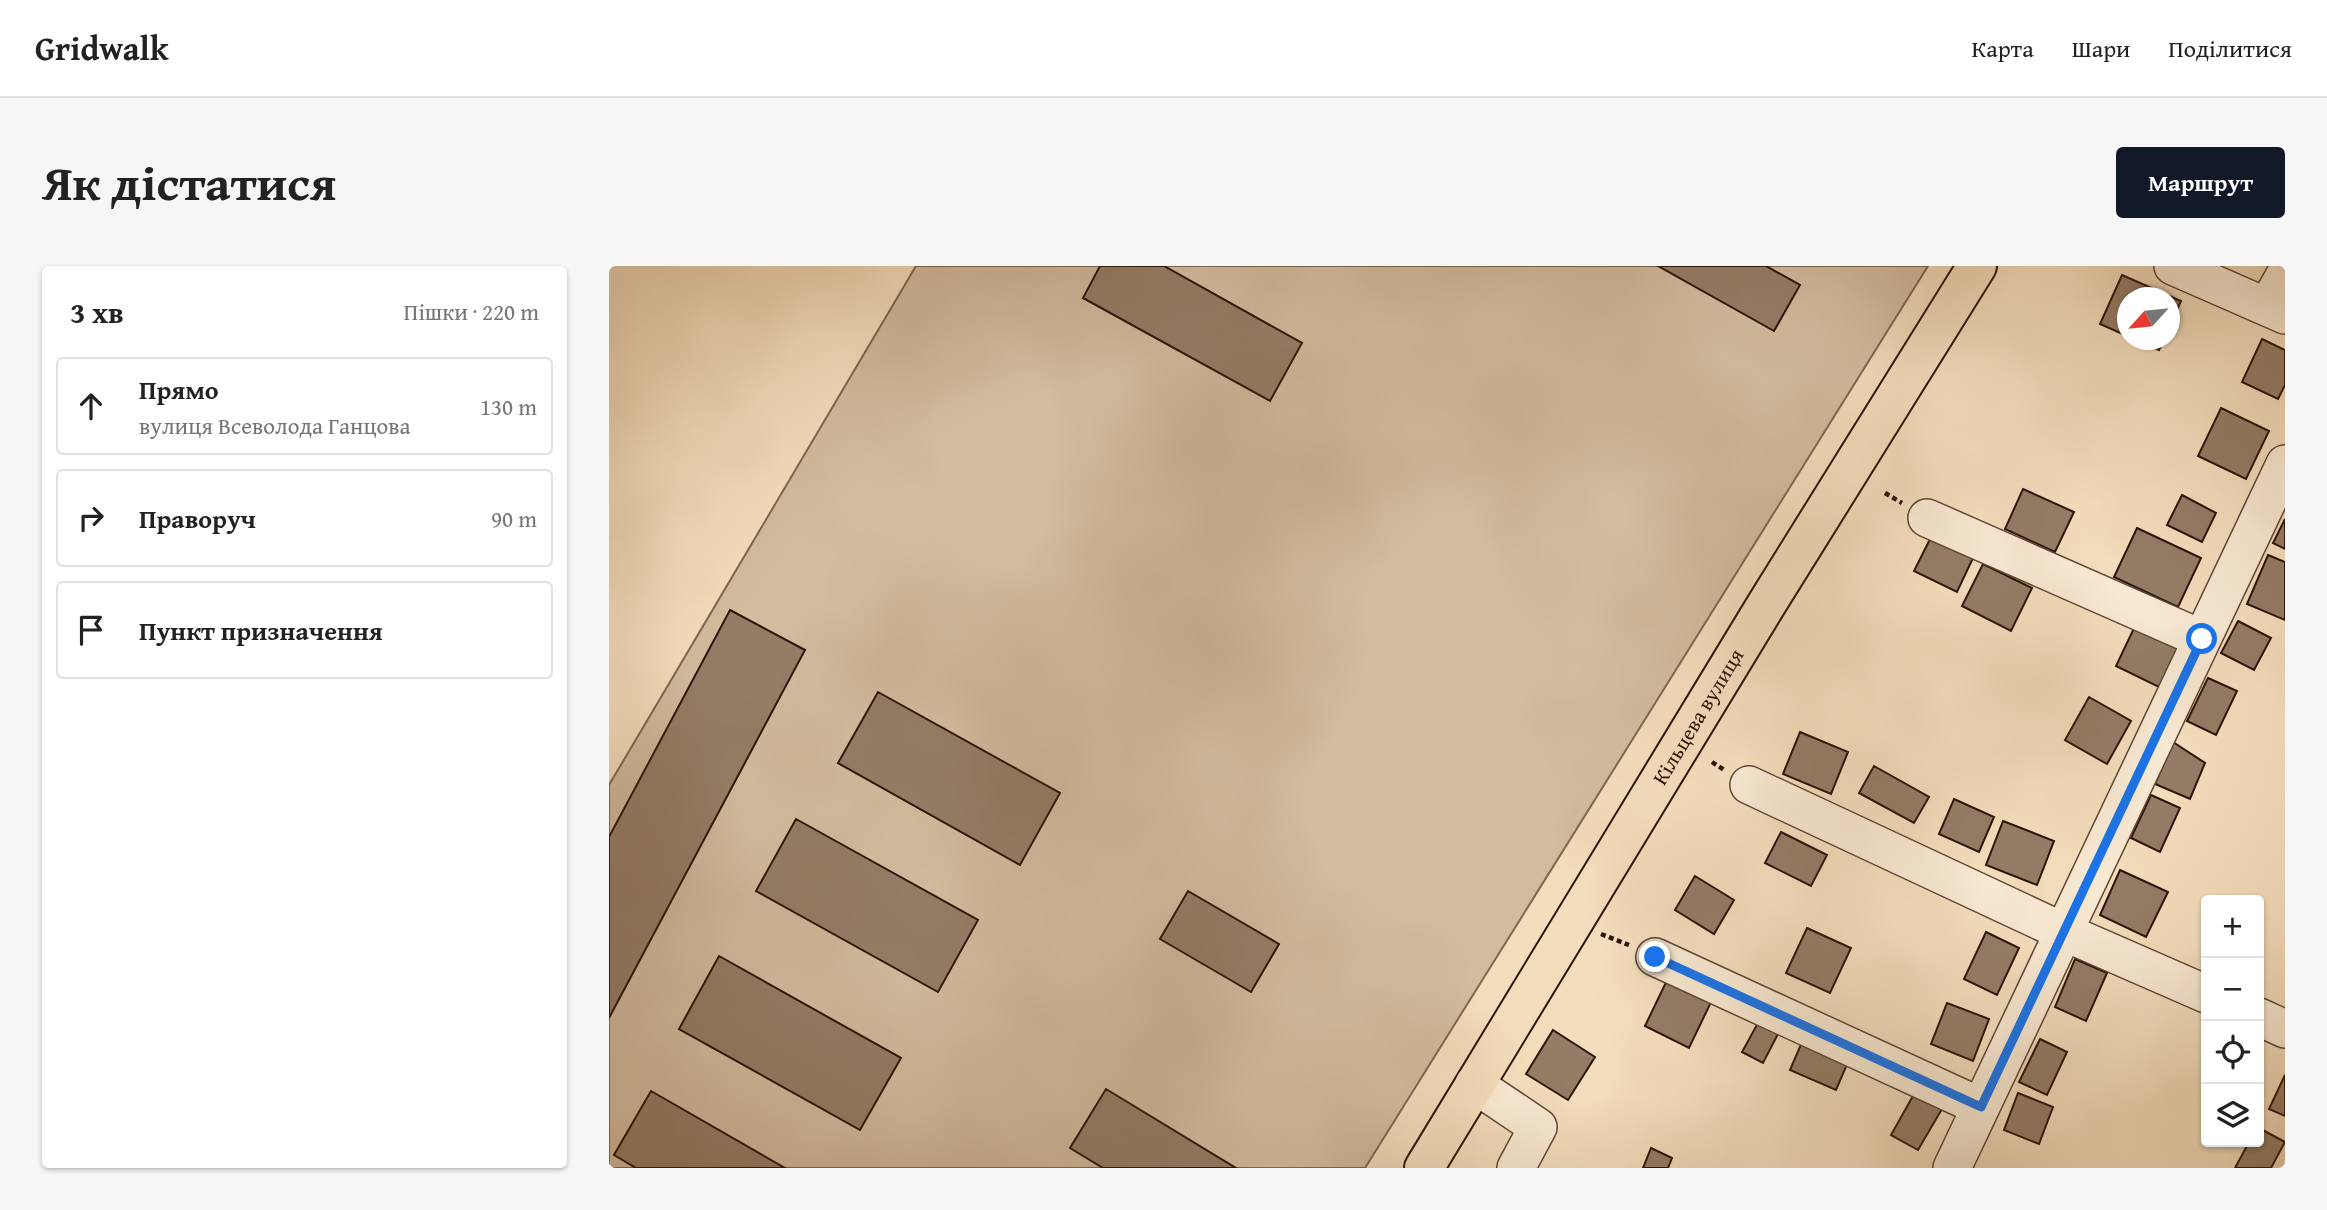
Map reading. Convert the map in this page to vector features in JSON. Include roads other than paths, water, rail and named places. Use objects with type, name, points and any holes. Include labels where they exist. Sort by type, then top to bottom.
[{"type":"main road","name":"Кільцева вулиця","points":[[1423,1168],[1766,605],[1977,266]]},
{"type":"street","points":[[2173,266],[2276,311],[2285,275]]},
{"type":"street","points":[[1952,1168],[2285,464]]},
{"type":"street","points":[[1927,518],[2202,639]]},
{"type":"street","points":[[1749,785],[2201,993]]},
{"type":"street","points":[[1655,957],[1981,1107]]},
{"type":"street","points":[[2264,1019],[2285,1029]]},
{"type":"street","points":[[1474,1084],[1538,1127],[1516,1168]]}]
